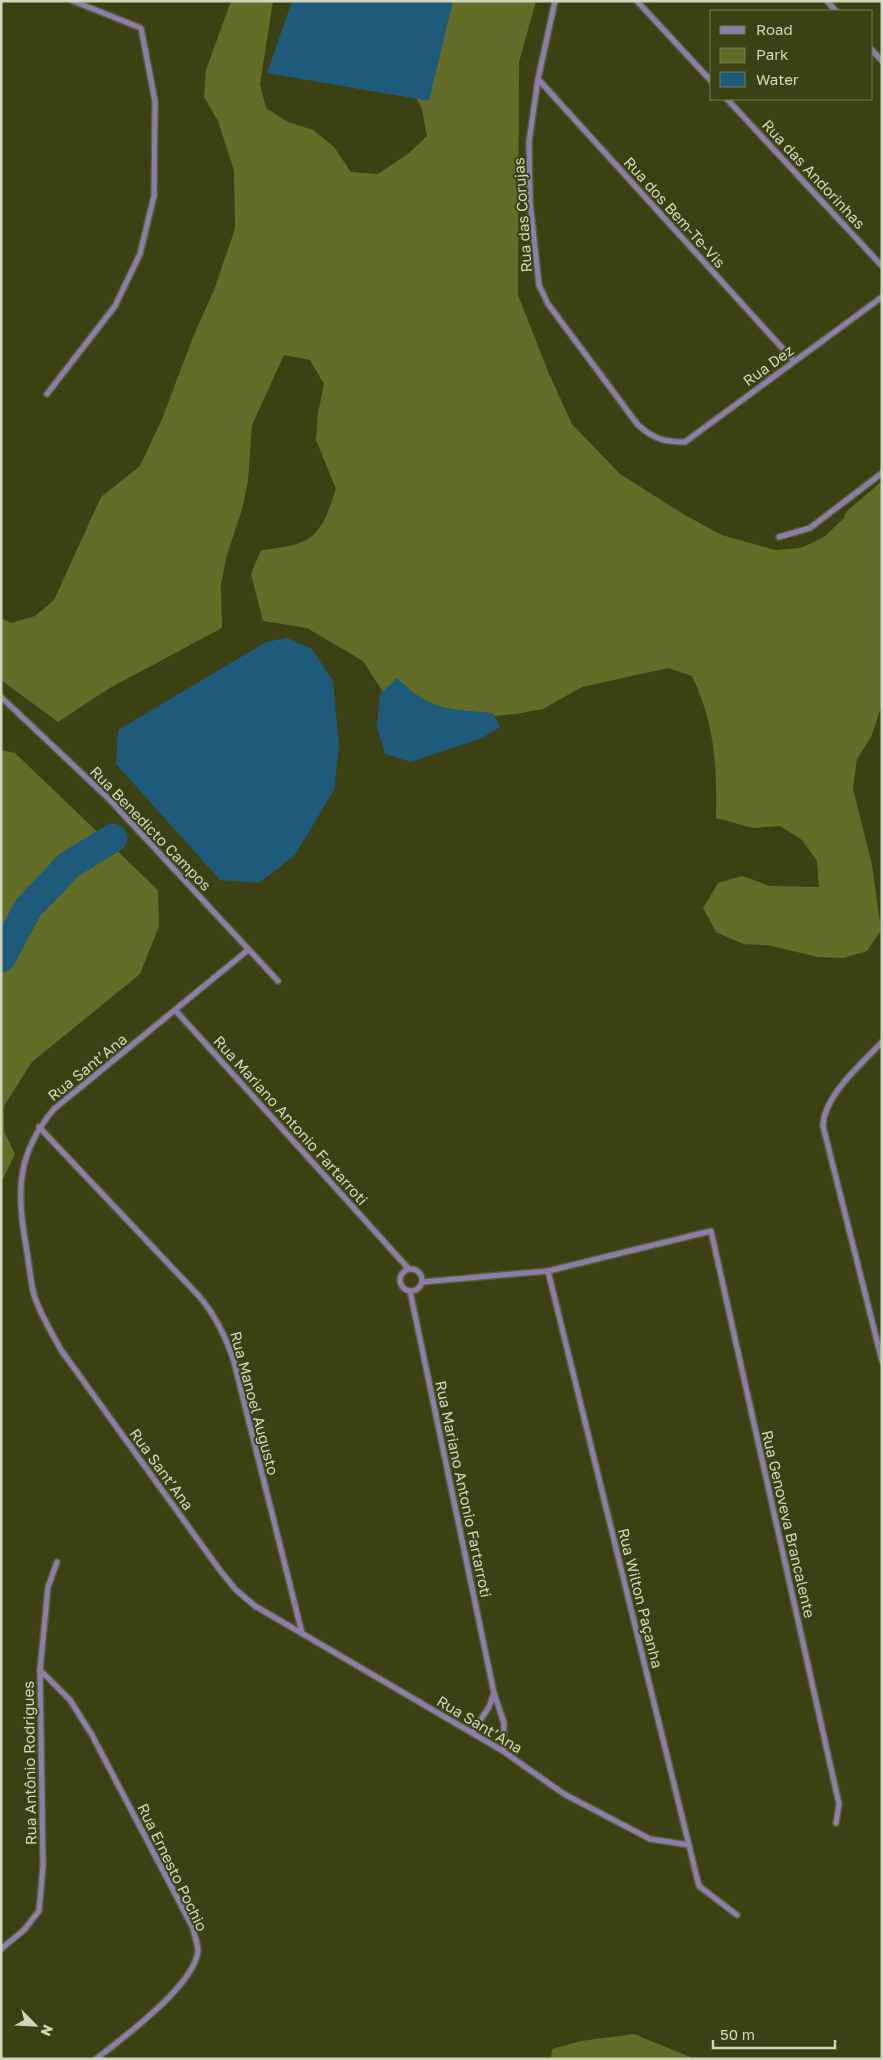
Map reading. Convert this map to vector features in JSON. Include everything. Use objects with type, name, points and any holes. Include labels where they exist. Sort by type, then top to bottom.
[{"type":"street","points":[[47,394],[115,306],[140,254],[154,196],[155,101],[141,28],[73,1]]},
{"type":"street","name":"Rua das Corujas","points":[[555,1],[538,79],[529,151],[530,202],[539,285],[548,304],[638,425],[652,437],[666,442]]},
{"type":"street","points":[[637,1],[710,80]]},
{"type":"street","points":[[873,51],[882,61]]},
{"type":"street","name":"Rua dos Bem-Te-Vis","points":[[538,79],[794,362]]},
{"type":"street","name":"Rua das Andorinhas","points":[[728,100],[882,266]]},
{"type":"street","name":"Rua Dez","points":[[666,442],[684,442],[882,297]]},
{"type":"street","points":[[779,537],[810,528],[882,473]]},
{"type":"street","name":"Rua Benedicto Campos","points":[[1,697],[109,799],[278,981]]},
{"type":"street","name":"Rua Sant’Ana","points":[[248,950],[176,1011],[54,1109],[39,1127],[28,1150],[21,1172],[21,1216],[34,1295],[56,1342],[236,1590],[255,1606],[472,1733],[564,1794],[650,1839],[689,1845]]},
{"type":"street","name":"Rua Mariano Antonio Fartarroti","points":[[176,1011],[408,1268]]},
{"type":"street","points":[[882,1042],[830,1101],[824,1113],[823,1126],[882,1361]]},
{"type":"street","name":"Rua Manoel Augusto","points":[[39,1127],[198,1296],[213,1313],[223,1331],[233,1358],[302,1633]]},
{"type":"street","name":"Rua Genoveva Brancalente","points":[[548,1271],[711,1232],[839,1804],[836,1823]]},
{"type":"street","points":[[408,1268],[418,1270],[422,1282],[418,1289],[410,1291],[405,1290],[399,1280],[403,1271],[408,1268]]},
{"type":"street","points":[[422,1282],[548,1271]]},
{"type":"street","name":"Rua Wilton Paçanha","points":[[548,1271],[699,1886],[736,1914]]},
{"type":"street","name":"Rua Mariano Antonio Fartarroti","points":[[410,1291],[494,1693],[504,1723],[503,1752]]},
{"type":"street","name":"Rua Antônio Rodrigues","points":[[1,1949],[24,1930],[39,1911],[43,1866],[40,1670],[45,1601],[57,1562]]},
{"type":"street","name":"Rua Ernesto Pochio","points":[[40,1670],[70,1700],[92,1734],[193,1928],[198,1950],[191,1972],[164,2002],[96,2059]]},
{"type":"street","points":[[472,1733],[490,1706],[494,1693]]},
{"type":"green space","points":[[231,1],[273,1],[260,84],[266,108],[288,122],[313,130],[334,147],[351,172],[378,174],[409,153],[427,136],[422,109],[405,77],[387,1],[536,1],[519,62],[518,295],[549,374],[572,424],[620,474],[683,514],[722,535],[775,550],[801,548],[824,537],[844,518],[846,512],[882,481],[882,705],[871,737],[857,759],[853,789],[872,865],[881,930],[867,951],[843,958],[818,957],[767,945],[743,944],[716,932],[703,908],[718,883],[742,876],[770,886],[819,887],[817,861],[802,840],[780,826],[753,828],[716,818],[715,763],[710,728],[706,711],[692,676],[668,668],[582,687],[543,709],[516,714],[446,720],[392,706],[363,661],[307,628],[263,621],[251,574],[261,550],[292,545],[312,536],[319,529],[325,518],[336,489],[316,440],[318,413],[324,384],[310,360],[284,355],[252,425],[248,480],[243,506],[226,558],[221,585],[222,628],[108,689],[58,722],[1,680],[1,618],[11,623],[35,616],[54,600],[101,497],[140,466],[162,419],[193,337],[214,290],[235,229],[234,171],[218,121],[204,97],[206,70]]},
{"type":"green space","points":[[1,750],[15,753],[158,890],[159,926],[140,974],[32,1062],[4,1106],[4,1131],[15,1154],[1,1183]]},
{"type":"green space","points":[[634,2034],[695,2059],[551,2059],[552,2049],[581,2041]]},
{"type":"water","points":[[292,1],[453,1],[429,101],[267,73]]},
{"type":"water","points":[[287,638],[312,649],[333,681],[339,747],[334,790],[295,855],[259,883],[220,880],[116,764],[118,730],[266,642]]},
{"type":"water","points":[[397,678],[409,689],[430,703],[452,709],[493,713],[500,727],[482,738],[411,762],[385,754],[377,727],[380,694]]},
{"type":"waterway","points":[[1,958],[28,908],[69,865],[113,838]]}]
